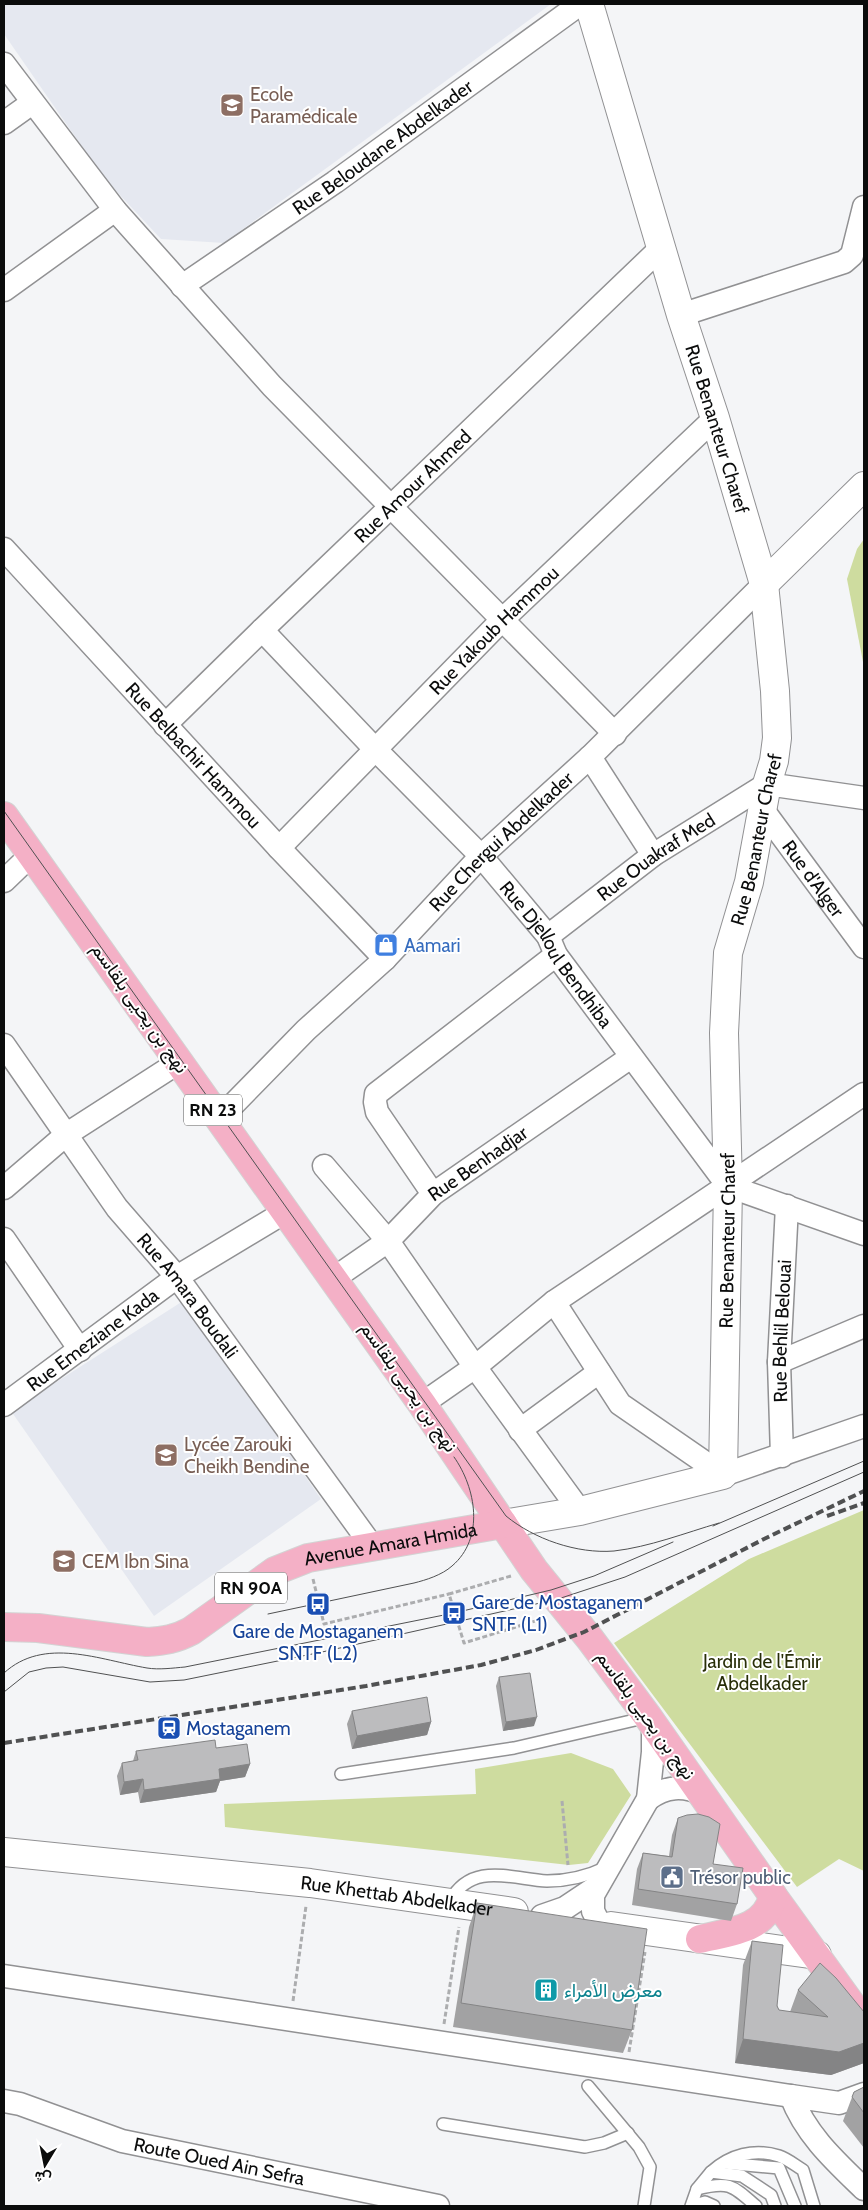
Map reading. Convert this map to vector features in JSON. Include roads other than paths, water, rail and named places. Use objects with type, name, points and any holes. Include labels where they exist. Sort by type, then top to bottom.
[{"type":"main road","name":"Rue Benanteur Charef","points":[[589,4],[681,315],[716,418],[764,584],[775,691],[778,738],[774,761],[765,797],[749,882],[728,953],[724,1033],[728,1186],[723,1474]]},
{"type":"main road","points":[[764,584],[864,486]]},
{"type":"main road","name":"نهج بن يحيى بلقاسم","points":[[4,816],[422,1404],[534,1570],[650,1721],[816,1956]]},
{"type":"main road","points":[[503,1524],[580,1511],[723,1474]]},
{"type":"main road","name":"Avenue Amara Hmida","points":[[4,1627],[38,1628],[147,1642],[163,1642],[191,1631],[275,1571],[308,1558],[503,1524]]},
{"type":"main road","name":"Rue Khettab Abdelkader","points":[[4,1852],[310,1883],[816,1956]]},
{"type":"main road","points":[[700,1939],[746,1928],[757,1922],[766,1915],[773,1896]]},
{"type":"main road","name":"RN 23","points":[[816,1956],[864,2022]]},
{"type":"street","name":"Rue Beloudane Abdelkader","points":[[182,286],[335,182],[580,4]]},
{"type":"street","points":[[4,64],[115,210],[272,386],[501,621],[615,734]]},
{"type":"street","points":[[4,123],[32,103]]},
{"type":"street","points":[[681,315],[844,262],[852,255],[864,207]]},
{"type":"street","points":[[4,290],[115,210]]},
{"type":"street","name":"Rue Amour Ahmed","points":[[165,726],[262,630],[661,248]]},
{"type":"street","name":"Rue Yakoub Hammou","points":[[279,848],[501,621],[716,418]]},
{"type":"street","name":"Rue Belbachir Hammou","points":[[4,549],[165,726],[384,959]]},
{"type":"street","name":"Rue Chergui Abdelkader","points":[[219,1119],[306,1030],[384,959],[481,856],[615,734],[764,584]]},
{"type":"street","name":"Rue Djelloul Bendhiba","points":[[262,630],[375,750],[481,856],[552,945],[631,1057],[728,1186]]},
{"type":"street","points":[[590,757],[653,855]]},
{"type":"street","points":[[765,797],[864,798]]},
{"type":"street","name":"Rue Ouakraf Med","points":[[433,1194],[377,1112],[376,1094],[552,945],[653,855],[765,797]]},
{"type":"street","name":"Rue d'Alger","points":[[765,797],[864,947]]},
{"type":"street","points":[[4,880],[31,855]]},
{"type":"street","name":"Rue Amara Boudali","points":[[4,1044],[117,1208],[177,1277],[372,1546]]},
{"type":"street","name":"Rue Benhadjar","points":[[333,1279],[388,1240],[433,1194],[631,1057]]},
{"type":"street","points":[[4,1188],[67,1134],[178,1062]]},
{"type":"street","points":[[422,1404],[474,1367],[554,1302],[864,1094]]},
{"type":"street","points":[[324,1166],[388,1240],[474,1367],[580,1511]]},
{"type":"street","points":[[728,1186],[864,1234]]},
{"type":"street","name":"Rue Behlil Belouai","points":[[782,1456],[779,1362],[787,1206]]},
{"type":"street","name":"Rue Emeziane Kada","points":[[4,1405],[177,1277],[285,1212]]},
{"type":"street","points":[[4,1239],[80,1350]]},
{"type":"street","points":[[554,1302],[620,1404],[723,1474],[782,1456],[864,1426]]},
{"type":"street","points":[[779,1362],[864,1326]]},
{"type":"street","points":[[520,1430],[599,1372]]},
{"type":"street","points":[[648,1799],[653,1752],[650,1721]]},
{"type":"street","points":[[600,1924],[596,1918],[592,1903],[595,1888],[648,1799],[658,1792],[680,1787],[692,1789],[703,1794]]},
{"type":"street","points":[[542,1916],[565,1908],[595,1888]]},
{"type":"street","points":[[4,1976],[839,2103],[864,2094]]},
{"type":"street","points":[[791,2096],[799,2116],[824,2150],[864,2189]]},
{"type":"street","name":"Route Oued Ain Sefra","points":[[4,2101],[20,2104],[122,2141],[438,2206]]},
{"type":"lane","points":[[341,1774],[514,1748],[650,1721]]},
{"type":"lane","points":[[456,1903],[454,1894],[462,1886],[481,1876],[498,1874],[547,1880],[570,1879],[594,1873],[608,1866]]},
{"type":"lane","points":[[588,2086],[639,2147],[650,2167],[644,2206]]},
{"type":"lane","points":[[443,2124],[585,2146],[604,2143],[628,2133]]},
{"type":"lane","points":[[691,2206],[697,2189],[711,2172],[722,2163],[746,2152],[779,2156],[803,2170],[814,2206]]},
{"type":"lane","points":[[722,2163],[779,2168],[795,2206]]},
{"type":"lane","points":[[711,2172],[742,2176],[771,2195],[775,2206]]},
{"type":"lane","points":[[697,2189],[720,2183],[740,2192],[756,2206]]},
{"type":"lane","points":[[691,2206],[705,2202],[714,2206]]},
{"type":"tram line","points":[[4,811],[506,1516],[529,1532],[543,1538],[571,1547],[600,1551],[614,1551],[640,1546],[719,1523]]},
{"type":"tram line","points":[[268,1614],[414,1583],[439,1575],[452,1566],[462,1555],[469,1542],[474,1513],[468,1483],[454,1457]]},
{"type":"tram line","points":[[713,1526],[864,1461]]},
{"type":"tram line","points":[[4,1692],[29,1672],[46,1668],[63,1667],[150,1682],[184,1680],[322,1652],[558,1599],[625,1577],[864,1472]]},
{"type":"tram line","points":[[4,1673],[20,1662],[37,1655],[54,1653],[92,1656],[152,1669],[185,1667],[454,1613],[551,1590],[594,1576],[673,1542]]},
{"type":"railway","points":[[4,1743],[366,1686],[481,1665],[536,1650],[584,1632],[764,1539],[864,1491]]},
{"type":"railway","points":[[827,1516],[864,1503]]},
{"type":"place","name":"Ecole Paramédicale","points":[[232,105]]},
{"type":"place","name":"Aamari","points":[[386,945]]},
{"type":"place","name":"Lycée Zarouki Cheikh Bendine","points":[[166,1455]]},
{"type":"place","name":"CEM Ibn Sina","points":[[64,1561]]},
{"type":"place","name":"Gare de Mostaganem SNTF (L2)","points":[[318,1604]]},
{"type":"place","name":"Gare de Mostaganem SNTF (L1)","points":[[454,1613]]},
{"type":"place","name":"Mostaganem","points":[[169,1728]]},
{"type":"place","name":"Trésor public","points":[[672,1877]]},
{"type":"place","name":"معرض الأمراء","points":[[546,1990]]},
{"type":"park label","name":"Jardin de l'Émir Abdelkader","points":[[762,1672]]}]
